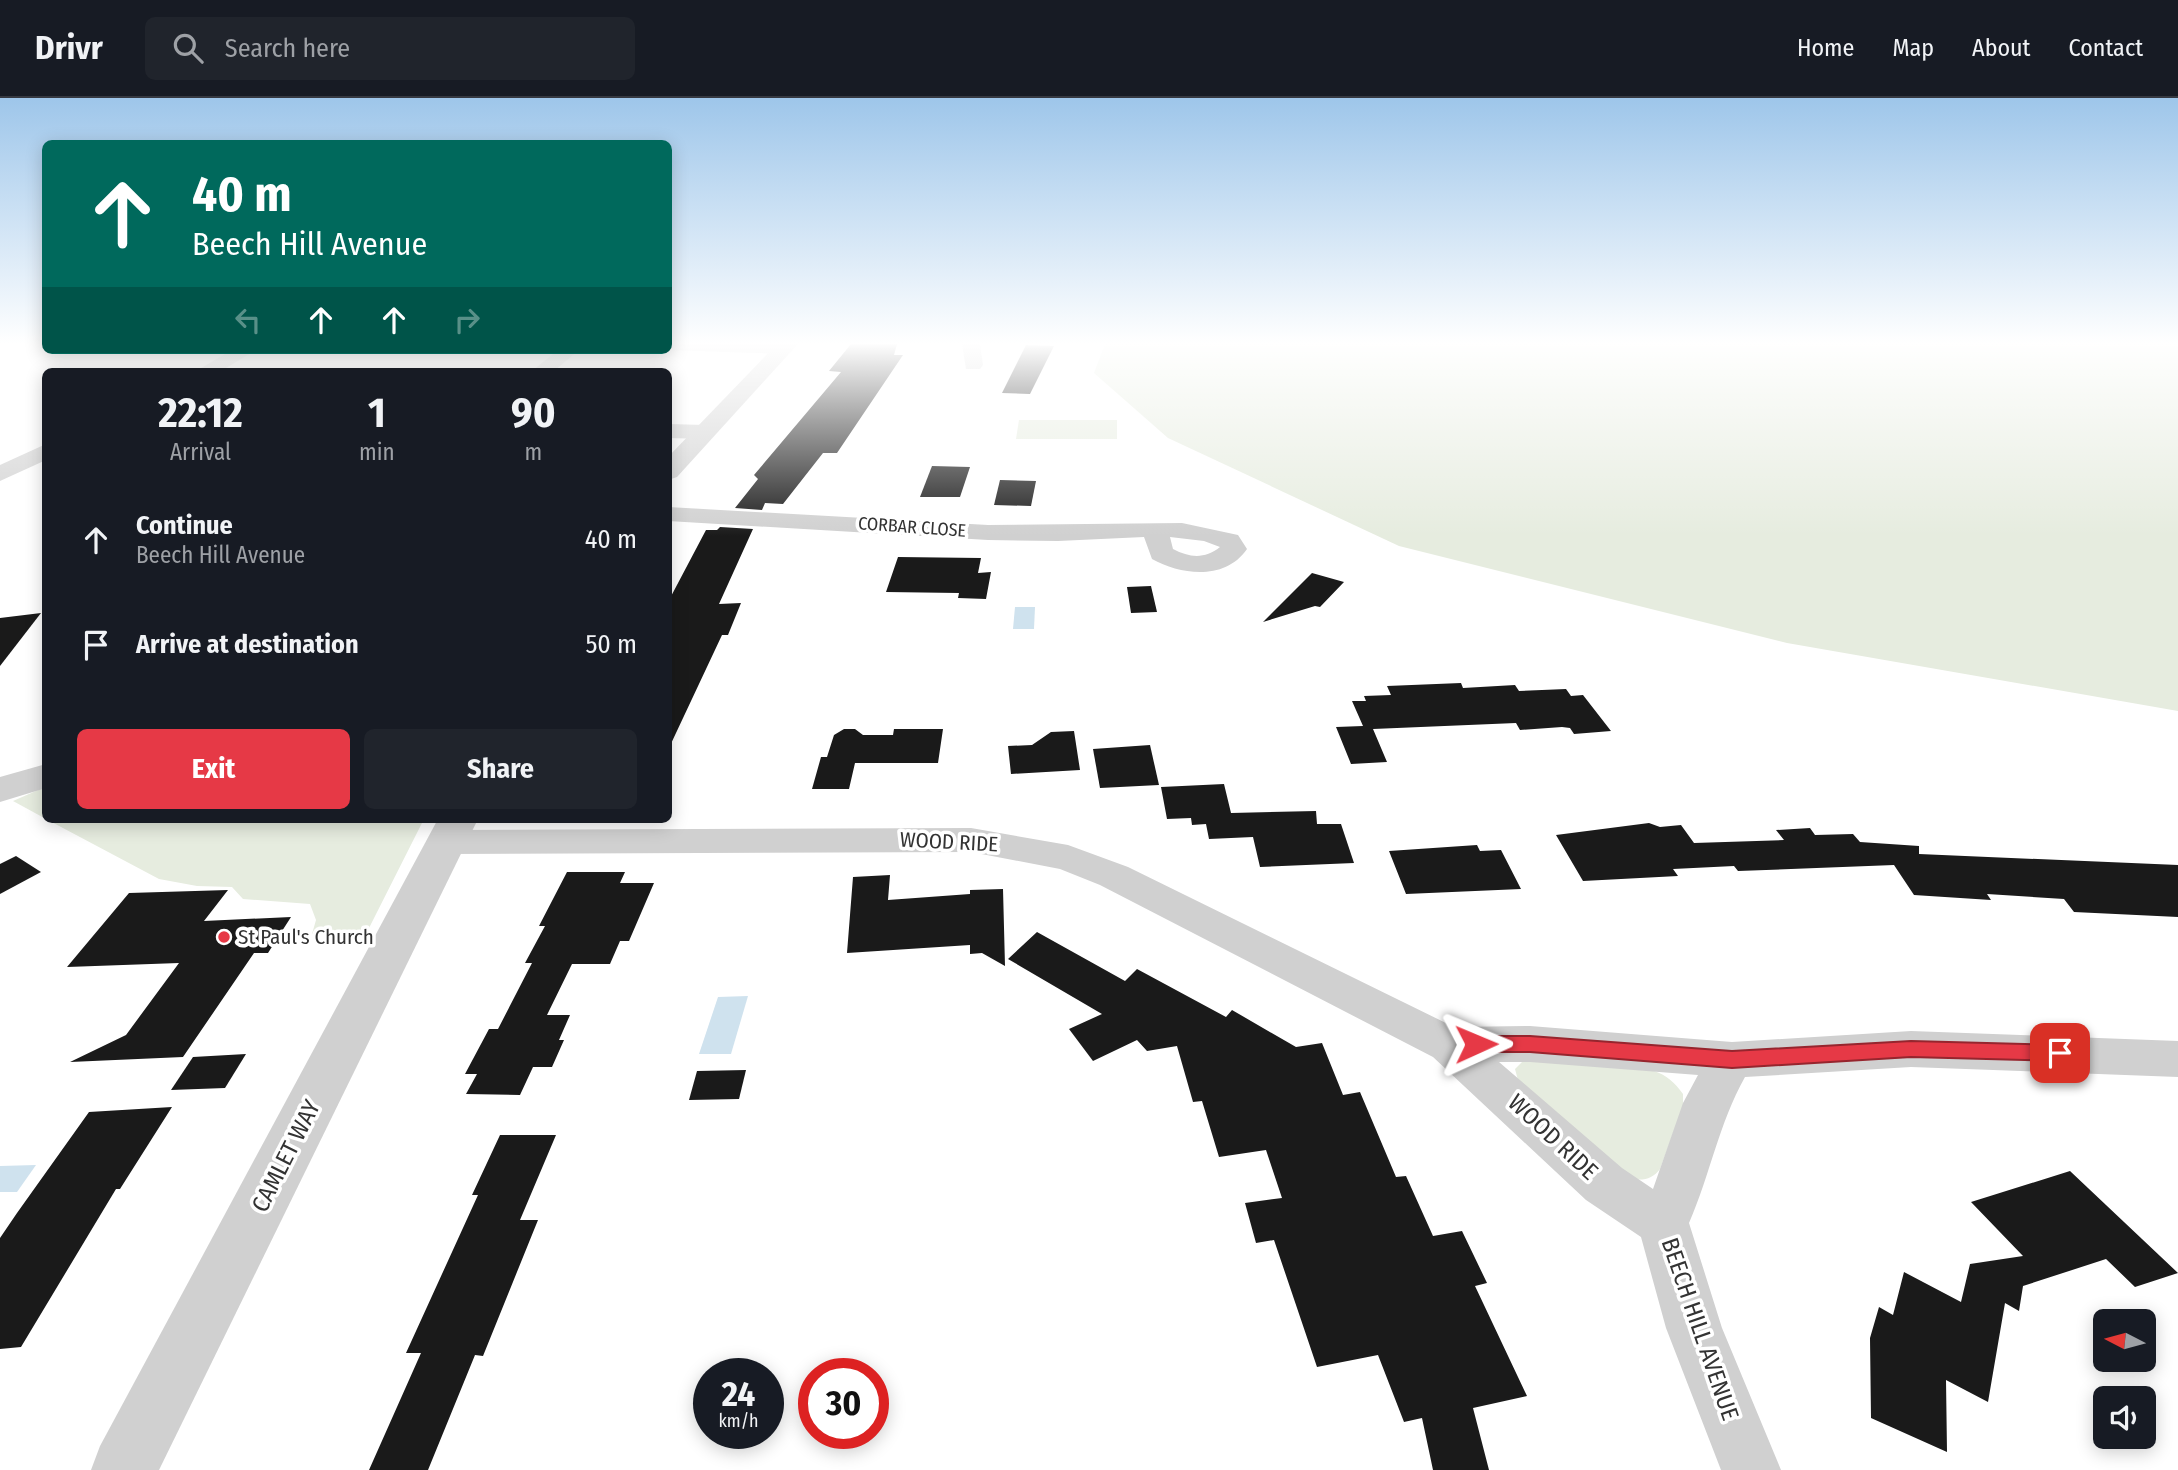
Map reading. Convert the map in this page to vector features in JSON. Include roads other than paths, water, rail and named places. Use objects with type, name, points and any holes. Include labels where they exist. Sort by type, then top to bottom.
[{"type":"street","points":[[672,468],[727,408]]},
{"type":"street","points":[[672,431],[705,432]]},
{"type":"street","points":[[0,474],[42,454]]},
{"type":"street","name":"CORBAR CLOSE","points":[[672,514],[1036,534],[1156,531]]},
{"type":"street","points":[[0,790],[42,776]]},
{"type":"street","name":"WOOD RIDE","points":[[452,830],[971,839],[1068,858],[1114,876],[1449,1045],[1604,1184],[1663,1223]]},
{"type":"street","name":"CAMLET WAY","points":[[124,1470],[452,830]]},
{"type":"street","name":"WOOD RIDE","points":[[1449,1045],[1530,1044],[1732,1060]]},
{"type":"street","points":[[1732,1060],[1911,1049],[2178,1059]]},
{"type":"street","name":"BEECH HILL AVENUE","points":[[1732,1060],[1706,1103],[1681,1184],[1663,1223],[1694,1328],[1751,1470]]},
{"type":"water","points":[[1015,607],[1035,607],[1034,629],[1013,629]]},
{"type":"water","points":[[748,996],[731,1054],[699,1054],[718,997]]},
{"type":"water","points":[[36,1165],[17,1192],[0,1192],[0,1166]]},
{"type":"place","name":"St Paul's Church","points":[[224,937]]}]
